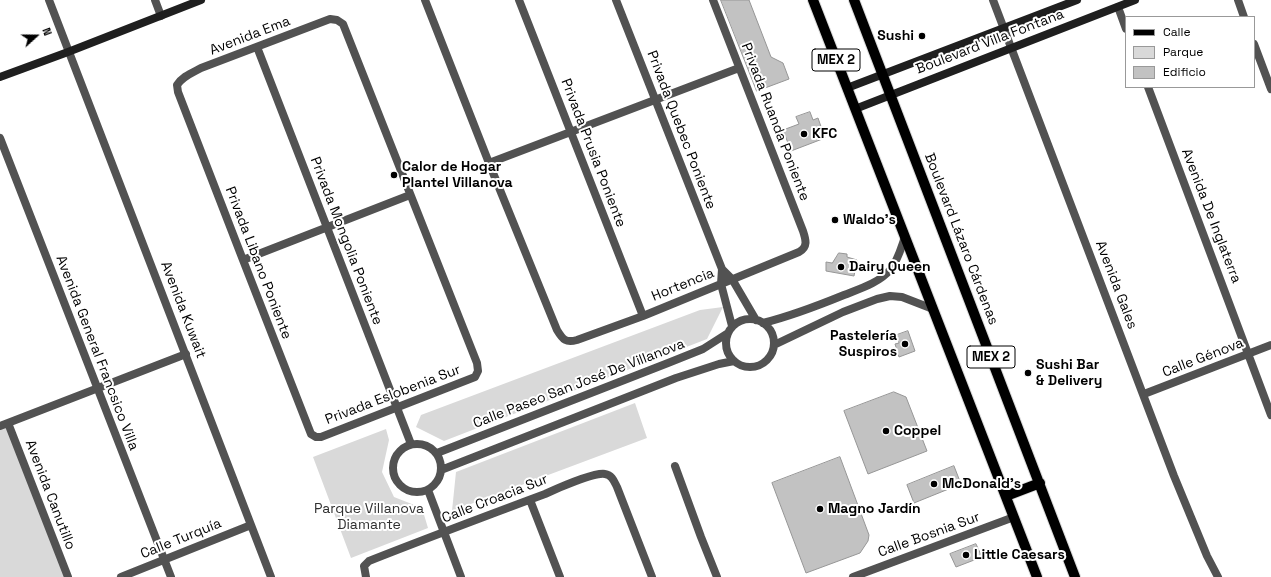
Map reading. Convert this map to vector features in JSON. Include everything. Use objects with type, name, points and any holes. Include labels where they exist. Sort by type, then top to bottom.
[{"type":"main road","name":"MEX 2","points":[[813,0],[1037,577]]},
{"type":"main road","name":"Boulevard Lázaro Cárdenas","points":[[854,0],[1075,577]]},
{"type":"main road","points":[[1006,496],[1040,483]]},
{"type":"street","name":"Avenida Kuwait","points":[[49,0],[271,577]]},
{"type":"street","points":[[155,0],[162,16]]},
{"type":"street","points":[[0,77],[202,0]]},
{"type":"street","points":[[425,0],[489,163],[739,68]]},
{"type":"street","name":"Privada Prusia Poniente","points":[[519,0],[643,316]]},
{"type":"street","name":"Privada Quebec Poniente","points":[[616,0],[722,269],[722,284],[730,330]]},
{"type":"street","name":"Privada Ruanda Poniente","points":[[712,0],[805,237],[806,246],[799,252]]},
{"type":"street","name":"Avenida Gales","points":[[993,0],[1187,508],[1207,556],[1218,577]]},
{"type":"street","name":"Boulevard Villa Fontana","points":[[847,88],[1076,0]]},
{"type":"street","name":"Boulevard Villa Fontana","points":[[855,109],[1135,0]]},
{"type":"street","points":[[1238,0],[1244,16]]},
{"type":"street","points":[[1118,7],[1125,26]]},
{"type":"street","name":"Avenida Ema","points":[[178,92],[177,85],[189,74],[330,19],[337,20],[343,24],[410,195]]},
{"type":"street","name":"Privada Mongolia Poniente","points":[[257,47],[411,444]]},
{"type":"street","points":[[1255,47],[1271,89]]},
{"type":"street","name":"Avenida De Inglaterra","points":[[1148,88],[1271,414]]},
{"type":"street","name":"Privada Libano Poniente","points":[[178,92],[312,434],[316,437],[321,437]]},
{"type":"street","name":"Avenida General Francsico Villa","points":[[0,138],[171,577]]},
{"type":"street","name":"Hortencia","points":[[489,163],[557,330],[564,340],[570,342],[643,316],[799,252]]},
{"type":"street","points":[[243,260],[410,195]]},
{"type":"street","name":"Privada Eslobenia Sur","points":[[321,437],[475,377],[478,371],[477,363],[410,195]]},
{"type":"street","points":[[760,321],[771,332],[774,345],[768,359],[759,365],[749,367],[734,362],[726,346],[730,330],[742,320],[749,319],[760,321],[813,308],[863,288],[883,277],[890,270],[896,261],[905,237]]},
{"type":"street","name":"Privada Quebec Poniente","points":[[722,269],[732,279],[760,321]]},
{"type":"street","points":[[774,345],[843,312],[877,299],[890,296],[902,297],[933,310]]},
{"type":"street","name":"Calle Paseo San José De Villanova","points":[[437,453],[594,393],[703,349],[730,330]]},
{"type":"street","name":"Calle Génova","points":[[1144,394],[1271,345]]},
{"type":"street","points":[[0,426],[186,354]]},
{"type":"street","name":"Calle Paseo San José De Villanova","points":[[441,470],[599,407],[705,367],[734,362]]},
{"type":"street","points":[[594,393],[599,407]]},
{"type":"street","name":"Avenida Canutillo","points":[[8,423],[68,577]]},
{"type":"street","points":[[411,444],[425,444],[437,453],[441,464],[441,470],[438,480],[428,490],[420,492],[408,491],[398,483],[393,472],[394,460],[400,449],[411,444]]},
{"type":"street","points":[[675,466],[717,577]]},
{"type":"street","name":"Calle Croacia Sur","points":[[365,576],[364,566],[369,561],[578,481],[604,474],[609,475],[617,486],[652,577]]},
{"type":"street","points":[[428,490],[461,577]]},
{"type":"street","points":[[530,500],[560,577]]},
{"type":"street","name":"Calle Bosnia Sur","points":[[853,577],[1014,518]]},
{"type":"street","name":"Calle Turquía","points":[[121,577],[251,525]]},
{"type":"green space","points":[[723,307],[707,339],[444,441],[416,427],[421,415],[700,310]]},
{"type":"green space","points":[[635,403],[647,438],[452,511],[456,472]]},
{"type":"green space","points":[[7,424],[65,577],[0,577],[0,427]]},
{"type":"green space","name":"Parque Villanova Diamante","points":[[386,429],[389,440],[382,472],[394,497],[422,508],[428,528],[351,558],[313,457]]},
{"type":"building","points":[[721,0],[749,0],[771,57],[783,63],[789,79],[757,91]]},
{"type":"building","name":"KFC","points":[[810,112],[813,120],[818,118],[825,138],[791,151],[783,130],[799,124],[796,117]]},
{"type":"building","name":"Dairy Queen","points":[[839,253],[847,254],[847,257],[857,260],[854,276],[826,271],[826,262],[832,263]]},
{"type":"building","name":"Pastelería Suspiros","points":[[908,331],[915,351],[899,357],[895,344],[899,343],[897,335]]},
{"type":"building","name":"Coppel","points":[[894,392],[906,397],[927,451],[868,474],[844,411]]},
{"type":"building","name":"Magno Jardín","points":[[840,457],[869,535],[868,541],[860,553],[806,573],[772,483]]},
{"type":"building","name":"McDonald's","points":[[954,466],[961,484],[914,503],[907,485]]},
{"type":"building","name":"Little Caesars","points":[[976,544],[982,557],[956,567],[950,554]]},
{"type":"place","name":"Sushi","points":[[922,36]]},
{"type":"place","name":"KFC","points":[[804,134]]},
{"type":"place","name":"Calor de Hogar Plantel Villanova","points":[[394,175]]},
{"type":"place","name":"Waldo's","points":[[835,220]]},
{"type":"place","name":"Dairy Queen","points":[[841,267]]},
{"type":"place","name":"Pastelería Suspiros","points":[[905,344]]},
{"type":"place","name":"Sushi Bar & Delivery","points":[[1028,373]]},
{"type":"place","name":"Coppel","points":[[886,431]]},
{"type":"place","name":"McDonald's","points":[[934,484]]},
{"type":"place","name":"Magno Jardín","points":[[820,509]]},
{"type":"place","name":"Little Caesars","points":[[966,555]]}]
